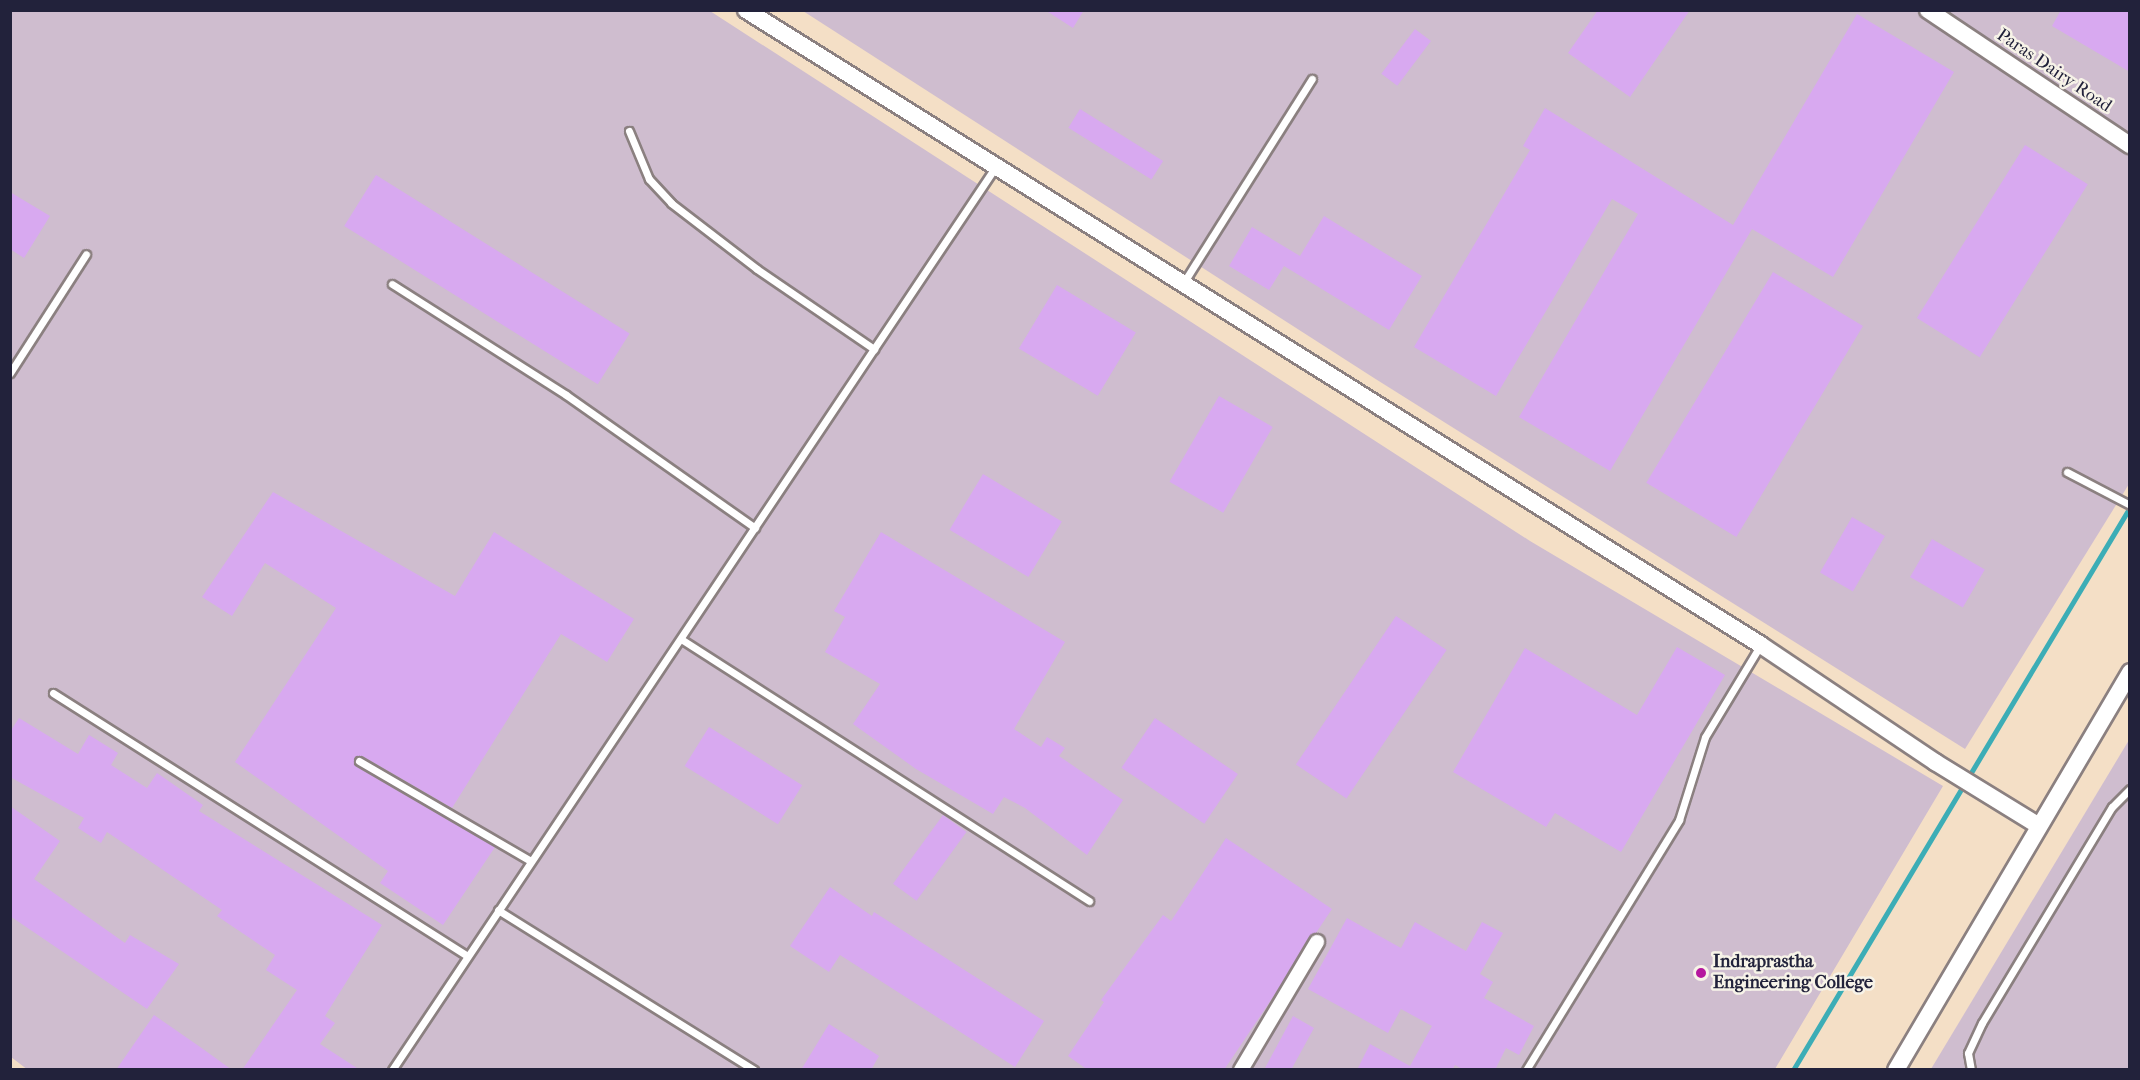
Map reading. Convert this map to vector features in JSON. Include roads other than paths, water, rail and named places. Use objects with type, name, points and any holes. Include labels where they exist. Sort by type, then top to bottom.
[{"type":"street","points":[[746,10],[1761,645],[1935,762],[2039,826]]},
{"type":"street","name":"Paras Dairy Road","points":[[1928,10],[2130,145]]},
{"type":"street","points":[[1896,1070],[2130,672]]},
{"type":"street","points":[[1241,1070],[1317,942]]},
{"type":"lane","points":[[1183,284],[1312,79]]},
{"type":"lane","points":[[629,131],[649,179],[670,202],[757,269],[874,349]]},
{"type":"lane","points":[[392,1070],[466,956],[681,639],[996,166]]},
{"type":"lane","points":[[10,373],[86,254]]},
{"type":"lane","points":[[392,284],[566,395],[755,528]]},
{"type":"lane","points":[[2067,472],[2130,505]]},
{"type":"lane","points":[[681,639],[1089,901]]},
{"type":"lane","points":[[1526,1070],[1679,820],[1705,737],[1761,645]]},
{"type":"lane","points":[[53,693],[466,956]]},
{"type":"lane","points":[[359,761],[531,861]]},
{"type":"lane","points":[[1971,1070],[1968,1053],[1982,1023],[2112,807],[2130,789]]},
{"type":"lane","points":[[498,910],[754,1070]]},
{"type":"waterway","points":[[1793,1070],[2130,507]]},
{"type":"place","name":"Indraprastha Engineering College","points":[[1701,973]]}]
